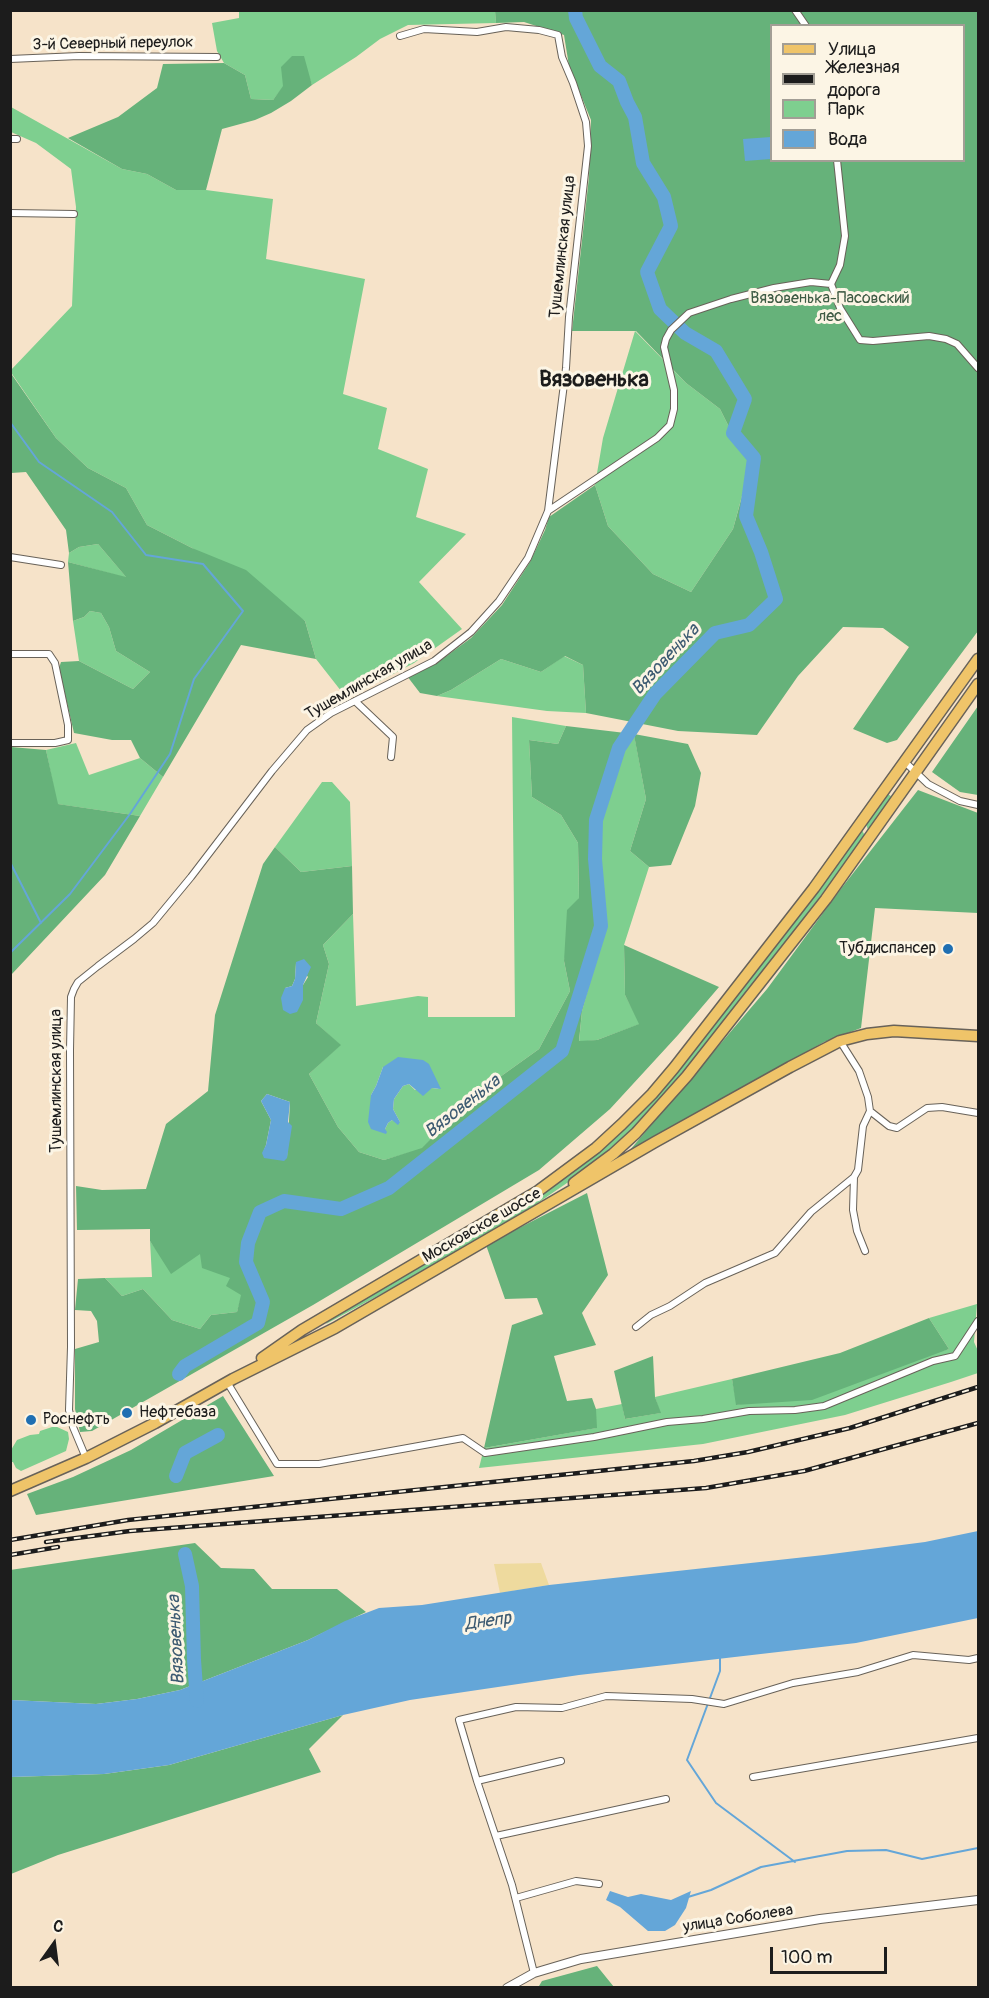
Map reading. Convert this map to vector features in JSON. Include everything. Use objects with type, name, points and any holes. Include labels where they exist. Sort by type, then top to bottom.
[{"type":"main road","points":[[230,1381],[302,1330],[538,1191],[596,1148],[622,1124],[652,1094],[729,999],[814,888],[978,659]]},
{"type":"main road","points":[[536,1212],[613,1154],[664,1103],[826,899],[978,684]]},
{"type":"main road","name":"Московское шоссе","points":[[10,1491],[86,1458],[335,1328],[655,1142],[840,1041],[867,1034],[894,1031],[978,1036]]},
{"type":"street","points":[[795,10],[805,24]]},
{"type":"street","name":"Тушемлинская улица","points":[[86,1458],[73,1427],[69,1410],[71,997],[78,982],[153,923],[307,730],[331,713],[434,661],[471,632],[499,600],[528,558],[548,511],[567,368],[569,317],[588,146],[586,122],[573,83],[561,57],[558,35],[538,30],[506,27],[477,32],[424,29],[400,36]]},
{"type":"street","name":"3-й Северный переулок","points":[[10,59],[79,56],[216,57]]},
{"type":"street","points":[[837,162],[845,236],[840,265],[831,284],[840,308],[860,340],[929,336],[946,339],[957,344],[978,368]]},
{"type":"street","points":[[10,213],[74,214]]},
{"type":"street","points":[[548,511],[657,438],[669,425],[674,409],[674,390],[664,347],[671,330],[681,319],[731,299],[774,288],[811,282],[831,284]]},
{"type":"street","points":[[10,557],[61,565]]},
{"type":"street","points":[[10,654],[49,654],[55,663],[68,725],[68,740],[56,743],[10,742]]},
{"type":"street","points":[[355,701],[393,737],[391,757]]},
{"type":"street","points":[[904,762],[927,784],[960,801],[978,805]]},
{"type":"street","points":[[636,1326],[705,1283],[775,1253],[811,1212],[854,1177],[858,1170],[863,1126],[870,1111],[859,1071],[840,1041]]},
{"type":"street","points":[[870,1111],[889,1126],[897,1128],[927,1108],[942,1107],[978,1113]]},
{"type":"street","points":[[854,1177],[853,1210],[857,1231],[865,1251]]},
{"type":"street","points":[[230,1381],[277,1464],[319,1464],[463,1438],[485,1453],[594,1437],[667,1422],[824,1406],[933,1361],[955,1356],[978,1321]]},
{"type":"street","points":[[534,1973],[516,1898],[459,1720],[516,1707],[562,1708],[606,1696],[692,1699],[724,1704],[793,1683],[858,1672],[913,1655],[969,1660],[978,1658]]},
{"type":"street","points":[[753,1777],[978,1738]]},
{"type":"street","points":[[477,1781],[561,1761]]},
{"type":"street","points":[[496,1836],[666,1799]]},
{"type":"street","points":[[516,1898],[576,1881],[598,1884]]},
{"type":"street","name":"улица Соболева","points":[[507,1988],[534,1973],[581,1959],[820,1919],[978,1900]]},
{"type":"green space","points":[[239,10],[495,10],[496,23],[408,25],[380,39],[312,85],[308,74],[284,86],[273,100],[251,99],[245,75],[224,63],[217,51],[212,23],[239,18]]},
{"type":"green space","name":"Вязовенька-Пасовский лес","points":[[495,11],[978,11],[978,631],[897,740],[887,743],[853,729],[909,647],[883,628],[843,627],[798,676],[757,735],[678,731],[586,713],[583,665],[565,656],[541,672],[501,659],[451,690],[437,696],[420,693],[407,676],[437,663],[471,638],[502,605],[530,562],[549,517],[595,485],[608,526],[653,574],[691,592],[733,529],[752,460],[732,433],[720,409],[686,383],[636,331],[572,331],[589,177],[591,120],[569,66],[564,35],[524,22],[496,23]]},
{"type":"green space","points":[[292,56],[304,56],[312,85],[271,113],[222,129],[206,190],[176,190],[147,174],[122,169],[68,138],[118,117],[157,88],[163,64],[224,63],[245,75],[251,99],[273,100],[283,86],[281,67]]},
{"type":"green space","points":[[11,107],[122,169],[147,174],[176,190],[206,190],[273,199],[266,259],[365,279],[343,394],[387,408],[378,449],[428,469],[416,517],[466,534],[419,582],[462,629],[414,663],[359,692],[345,696],[316,659],[305,621],[192,548],[147,525],[126,488],[88,468],[56,438],[10,371],[72,306],[76,207],[71,169],[36,143],[11,132]]},
{"type":"green space","points":[[635,331],[686,383],[720,409],[732,433],[752,459],[733,529],[691,592],[653,574],[608,526],[595,485],[603,438]]},
{"type":"green space","points":[[10,372],[56,438],[88,468],[126,488],[147,525],[192,548],[246,570],[305,621],[316,659],[241,645],[163,777],[140,758],[131,740],[112,740],[74,733],[59,668],[61,662],[79,661],[133,689],[150,672],[116,651],[109,627],[101,613],[90,611],[84,617],[73,621],[68,562],[126,577],[98,544],[79,547],[69,553],[66,530],[26,472],[11,473]]},
{"type":"green space","points":[[98,544],[127,578],[68,562],[69,553],[79,547]]},
{"type":"green space","points":[[90,611],[101,613],[109,627],[116,651],[150,672],[133,689],[79,661],[73,621],[84,617]]},
{"type":"green space","points":[[564,656],[583,665],[586,713],[547,711],[437,696],[451,690],[501,659],[541,672]]},
{"type":"green space","points":[[978,706],[978,795],[960,792],[932,772]]},
{"type":"green space","points":[[512,717],[566,726],[558,744],[529,740],[532,797],[561,815],[578,843],[579,898],[564,961],[570,991],[539,1049],[472,1097],[422,1149],[384,1160],[359,1152],[338,1127],[309,1074],[340,1045],[316,1023],[329,964],[323,945],[353,914],[356,1006],[418,996],[428,997],[428,1017],[515,1017]],"holes":[[[383,1067],[440,1089],[415,1090],[409,1084],[403,1086],[394,1099],[393,1109],[400,1122],[392,1120],[385,1129],[371,1095]]]},
{"type":"green space","points":[[566,726],[634,734],[688,744],[701,773],[695,806],[671,865],[649,867],[630,851],[646,799],[634,735],[624,751],[602,822],[602,893],[606,926],[582,1011],[579,1041],[597,1040],[639,1024],[625,995],[624,945],[719,987],[610,1109],[539,1170],[313,1305],[92,1431],[80,1432],[75,1409],[75,1349],[99,1342],[97,1321],[91,1311],[75,1310],[78,1279],[105,1278],[122,1296],[143,1289],[172,1320],[200,1329],[211,1315],[237,1312],[241,1295],[226,1286],[230,1278],[202,1268],[200,1254],[171,1274],[150,1241],[150,1229],[77,1230],[76,1186],[102,1190],[146,1189],[166,1124],[208,1091],[215,1015],[263,864],[275,847],[301,872],[352,866],[353,914],[323,945],[329,964],[316,1023],[341,1045],[309,1074],[338,1127],[359,1152],[384,1160],[422,1148],[472,1097],[539,1049],[570,991],[564,961],[567,910],[579,898],[578,843],[561,815],[532,797],[529,740],[558,744]],"holes":[[[296,963],[308,977],[303,985],[303,1000],[285,988],[292,986]],[[267,1094],[290,1102],[287,1157],[263,1153],[271,1120],[261,1101]]]},
{"type":"green space","points":[[634,734],[646,799],[630,851],[649,867],[624,945],[625,995],[640,1024],[597,1040],[579,1042],[582,1011],[606,926],[602,893],[602,822],[624,750]]},
{"type":"green space","points":[[76,743],[89,775],[140,758],[163,777],[140,816],[57,804],[46,750]]},
{"type":"green space","points":[[11,747],[46,750],[58,804],[140,816],[105,875],[11,975]]},
{"type":"green space","points":[[322,782],[332,782],[350,802],[352,866],[301,872],[275,847]]},
{"type":"green space","points":[[918,790],[978,813],[978,913],[875,908],[861,1028],[824,1042],[624,1157],[767,989]]},
{"type":"green space","points":[[888,794],[892,797],[868,830],[866,824]]},
{"type":"green space","points":[[862,830],[865,836],[773,960],[682,1074],[632,1129],[583,1172],[529,1209],[431,1267],[326,1324],[329,1320],[517,1211],[579,1168],[627,1127],[653,1100]]},
{"type":"green space","points":[[587,1193],[608,1275],[582,1313],[596,1345],[554,1356],[567,1401],[592,1398],[596,1409],[597,1428],[484,1448],[512,1325],[543,1314],[537,1298],[505,1299],[486,1245]]},
{"type":"green space","points":[[150,1241],[160,1255],[200,1253],[231,1278],[242,1295],[237,1312],[211,1315],[200,1329],[172,1320],[143,1289],[122,1296],[105,1278],[152,1277]]},
{"type":"green space","points":[[977,1304],[974,1342],[978,1351],[978,1373],[951,1382],[845,1415],[703,1444],[479,1468],[484,1448],[596,1428],[596,1409],[622,1404],[625,1419],[660,1413],[655,1397],[732,1379],[737,1405],[949,1349],[929,1318]]},
{"type":"green space","points":[[929,1318],[949,1349],[812,1400],[736,1405],[732,1379],[840,1353]]},
{"type":"green space","points":[[653,1356],[655,1397],[661,1413],[625,1419],[614,1371]]},
{"type":"green space","points":[[223,1396],[274,1476],[36,1515],[27,1494],[73,1477],[131,1450]]},
{"type":"green space","points":[[55,1426],[68,1432],[66,1451],[21,1471],[16,1468],[11,1462],[11,1450],[17,1440],[39,1434],[40,1431]]},
{"type":"green space","points":[[195,1543],[221,1568],[254,1569],[272,1589],[337,1589],[366,1612],[308,1640],[180,1690],[137,1699],[96,1704],[10,1700],[10,1570]]},
{"type":"green space","points":[[343,1715],[309,1749],[321,1772],[58,1855],[11,1874],[11,1777],[104,1774],[169,1765]]},
{"type":"green space","points":[[597,1966],[614,1987],[546,1988],[539,1986],[542,1981]]},
{"type":"sand","points":[[541,1563],[549,1585],[500,1593],[494,1564]]},
{"type":"water","points":[[770,137],[770,159],[745,161],[743,139]]},
{"type":"water","points":[[304,959],[311,967],[303,985],[303,1000],[297,1012],[290,1014],[283,1010],[281,998],[285,988],[292,986],[295,979],[296,962]]},
{"type":"water","points":[[398,1057],[423,1060],[429,1064],[441,1089],[432,1088],[423,1096],[409,1084],[403,1086],[394,1099],[393,1109],[400,1122],[398,1125],[392,1120],[388,1123],[385,1129],[386,1134],[371,1129],[368,1122],[371,1095],[383,1067]]},
{"type":"water","points":[[267,1094],[290,1102],[288,1122],[292,1126],[287,1158],[284,1161],[264,1158],[262,1153],[271,1120],[261,1101]]},
{"type":"water","name":"Днепр","points":[[978,1531],[978,1618],[856,1643],[579,1675],[410,1700],[343,1715],[169,1765],[104,1774],[11,1777],[11,1700],[96,1704],[137,1699],[180,1690],[308,1640],[345,1621],[379,1608],[422,1605],[549,1585],[824,1555],[925,1542]]},
{"type":"water","points":[[610,1891],[628,1897],[641,1894],[671,1900],[691,1891],[686,1908],[675,1925],[665,1931],[648,1931],[620,1907],[606,1900]]},
{"type":"waterway","name":"Вязовенька","points":[[179,1374],[185,1366],[258,1323],[263,1302],[246,1262],[248,1243],[260,1212],[284,1201],[341,1209],[389,1188],[562,1051],[601,926],[595,859],[596,820],[619,748],[655,694],[715,633],[749,625],[776,599],[761,552],[746,516],[754,458],[733,433],[745,399],[716,351],[685,333],[660,309],[647,272],[671,226],[664,197],[643,163],[635,117],[619,81],[600,66],[576,18],[575,10]]},
{"type":"waterway","points":[[10,422],[39,462],[112,512],[146,555],[203,564],[243,611],[194,679],[170,754],[130,814],[70,894],[10,953]]},
{"type":"waterway","points":[[10,862],[41,923]]},
{"type":"waterway","name":"Вязовенька","points":[[176,1476],[185,1453],[218,1435]]},
{"type":"waterway","name":"Вязовенька","points":[[185,1554],[192,1586],[197,1701]]},
{"type":"waterway","points":[[720,1657],[720,1671],[687,1760],[716,1803],[795,1862]]},
{"type":"waterway","points":[[688,1897],[711,1890],[761,1867],[847,1851],[886,1850],[922,1859],[978,1848]]},
{"type":"railway","points":[[10,1540],[128,1520],[694,1461],[748,1452],[850,1428],[978,1387]]},
{"type":"railway","points":[[46,1542],[130,1531],[706,1488],[804,1471],[978,1423]]},
{"type":"railway","points":[[10,1555],[58,1547]]},
{"type":"place","name":"Тубдиспансер","points":[[948,949]]},
{"type":"place","name":"Нефтебаза","points":[[127,1413]]},
{"type":"place","name":"Роснефть","points":[[31,1420]]},
{"type":"district","name":"Вязовенька","points":[[594,380]]}]
